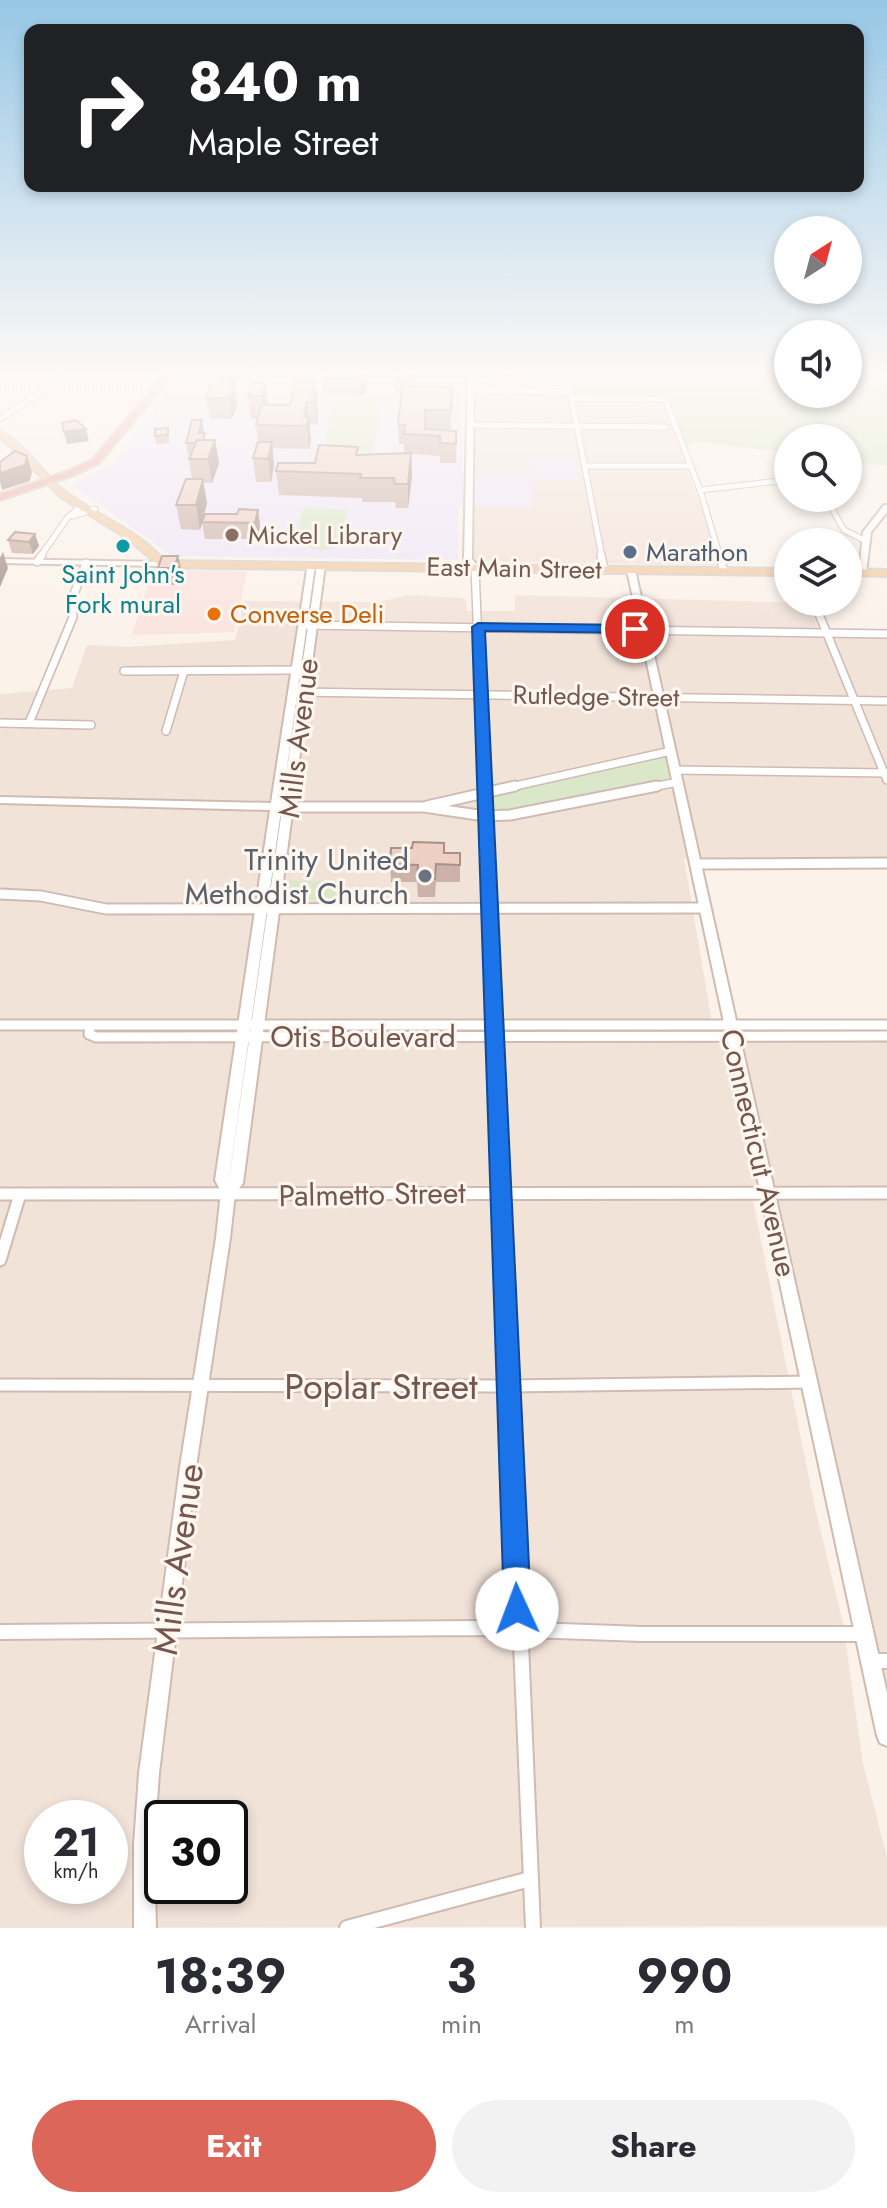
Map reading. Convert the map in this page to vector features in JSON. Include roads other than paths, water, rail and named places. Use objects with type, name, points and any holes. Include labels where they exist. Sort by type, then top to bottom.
[{"type":"highway","points":[[0,504],[100,464]]},
{"type":"highway","points":[[0,497],[55,482]]},
{"type":"main road","points":[[35,464],[87,509],[157,557],[161,564]]},
{"type":"main road","points":[[41,464],[55,482],[87,509]]},
{"type":"main road","name":"East Main Street","points":[[161,564],[774,572]]},
{"type":"main road","points":[[862,572],[887,573]]},
{"type":"street","points":[[470,464],[468,559],[475,568],[478,627],[533,1928]]},
{"type":"street","points":[[604,570],[585,466],[691,466],[724,571]]},
{"type":"street","points":[[700,490],[774,482]]},
{"type":"street","points":[[862,572],[864,540],[872,523],[887,507]]},
{"type":"street","points":[[37,562],[68,517],[87,509]]},
{"type":"street","points":[[832,512],[840,530],[852,538],[864,540]]},
{"type":"street","name":"East Main Street","points":[[0,561],[161,564]]},
{"type":"street","points":[[29,723],[73,617],[72,599],[86,563]]},
{"type":"street","name":"Mills Avenue","points":[[145,1928],[146,1809],[227,1193],[222,1180],[245,1031],[269,909],[316,565]]},
{"type":"street","name":"Connecticut Avenue","points":[[631,570],[887,1736]]},
{"type":"street","points":[[0,800],[424,807],[485,816],[528,813],[676,776],[886,776],[819,616]]},
{"type":"street","points":[[308,625],[887,634]]},
{"type":"street","points":[[124,671],[301,670]]},
{"type":"street","points":[[166,731],[184,671]]},
{"type":"street","name":"Rutledge Street","points":[[300,692],[887,701]]},
{"type":"street","points":[[0,723],[91,725]]},
{"type":"street","points":[[424,807],[671,751]]},
{"type":"street","points":[[695,864],[887,863]]},
{"type":"street","points":[[0,894],[41,896],[106,909],[705,908]]},
{"type":"street","name":"Mills Avenue","points":[[227,1193],[236,1183],[259,1031],[269,909]]},
{"type":"street","name":"Otis Boulevard","points":[[0,1025],[90,1026],[89,1034],[96,1037],[245,1031],[731,1030],[887,1025]]},
{"type":"street","name":"Otis Boulevard","points":[[731,1030],[887,1036]]},
{"type":"street","name":"Palmetto Street","points":[[0,1194],[887,1193]]},
{"type":"street","points":[[0,1260],[20,1194]]},
{"type":"street","name":"Poplar Street","points":[[0,1385],[508,1386],[810,1382]]},
{"type":"street","points":[[0,1632],[518,1630],[642,1634],[865,1634]]},
{"type":"street","points":[[870,1661],[887,1661]]},
{"type":"street","points":[[347,1928],[530,1879]]},
{"type":"place","name":"Mickel Library","points":[[232,535]]},
{"type":"place","name":"Saint John's Fork mural","points":[[123,546]]},
{"type":"place","name":"Marathon","points":[[630,552]]},
{"type":"place","name":"Converse Deli","points":[[214,614]]},
{"type":"place","name":"Trinity United Methodist Church","points":[[425,876]]}]
